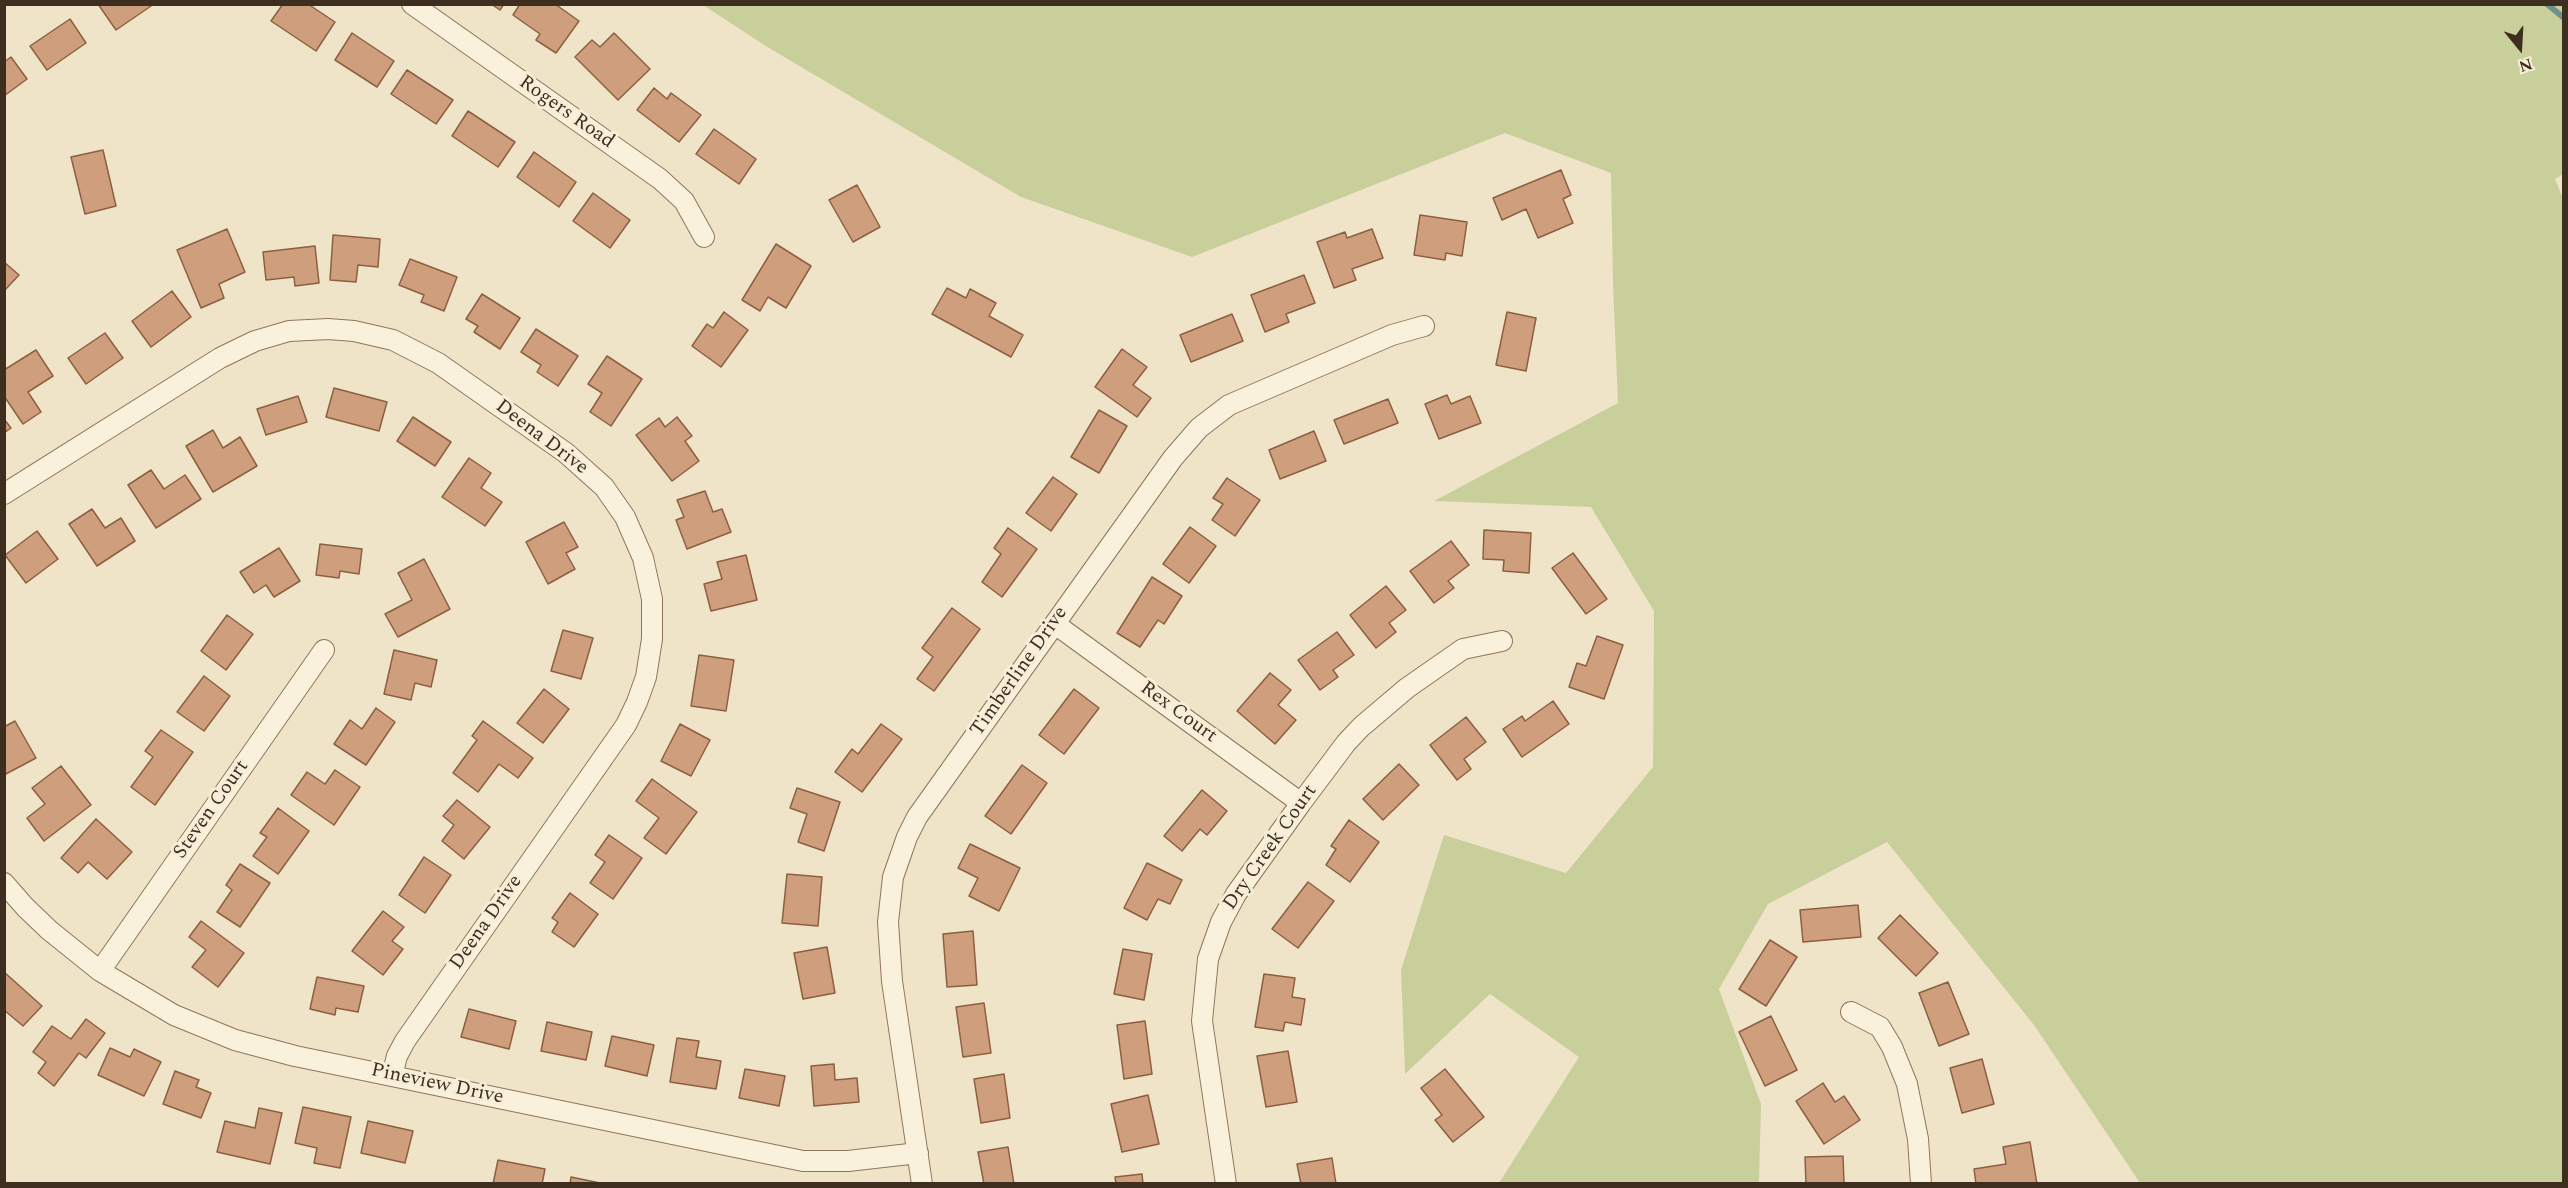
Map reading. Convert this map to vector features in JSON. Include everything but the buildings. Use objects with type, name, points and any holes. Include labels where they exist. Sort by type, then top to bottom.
[{"type":"street","name":"Rogers Road","points":[[412,4],[660,179],[684,201],[704,237]]},
{"type":"street","name":"Timberline Drive","points":[[922,1184],[892,981],[888,922],[893,877],[907,837],[917,818],[1173,458],[1198,428],[1229,405],[1392,335],[1424,326]]},
{"type":"street","name":"Deena Drive","points":[[4,494],[220,358],[255,341],[289,331],[328,329],[354,331],[393,340],[438,363],[566,453],[604,487],[625,517],[643,558],[652,599],[652,639],[646,677],[637,702],[626,725],[405,1041],[392,1076]]},
{"type":"street","name":"Rex Court","points":[[1055,624],[1301,803]]},
{"type":"street","name":"Dry Creek Court","points":[[1226,1184],[1202,1021],[1208,959],[1221,922],[1236,894],[1301,803],[1360,727],[1407,688],[1463,649],[1502,641]]},
{"type":"street","name":"Steven Court","points":[[99,970],[324,650]]},
{"type":"street","name":"Pineview Drive","points":[[4,883],[49,930],[99,970],[174,1015],[235,1040],[295,1056],[803,1161],[848,1161],[918,1153]]},
{"type":"street","points":[[1851,1012],[1880,1027],[1892,1047],[1907,1084],[1918,1139],[1921,1184]]},
{"type":"green space","points":[[703,5],[2563,5],[2563,174],[2555,179],[2564,201],[2563,1183],[2140,1183],[2034,1025],[1887,842],[1768,904],[1719,989],[1761,1104],[1759,1183],[1499,1183],[1579,1057],[1490,994],[1405,1074],[1401,970],[1444,835],[1566,873],[1653,767],[1654,611],[1591,507],[1434,501],[1618,403],[1611,173],[1505,133],[1192,257],[1021,197],[769,48]]},
{"type":"waterway","points":[[2547,4],[2564,18]]}]
